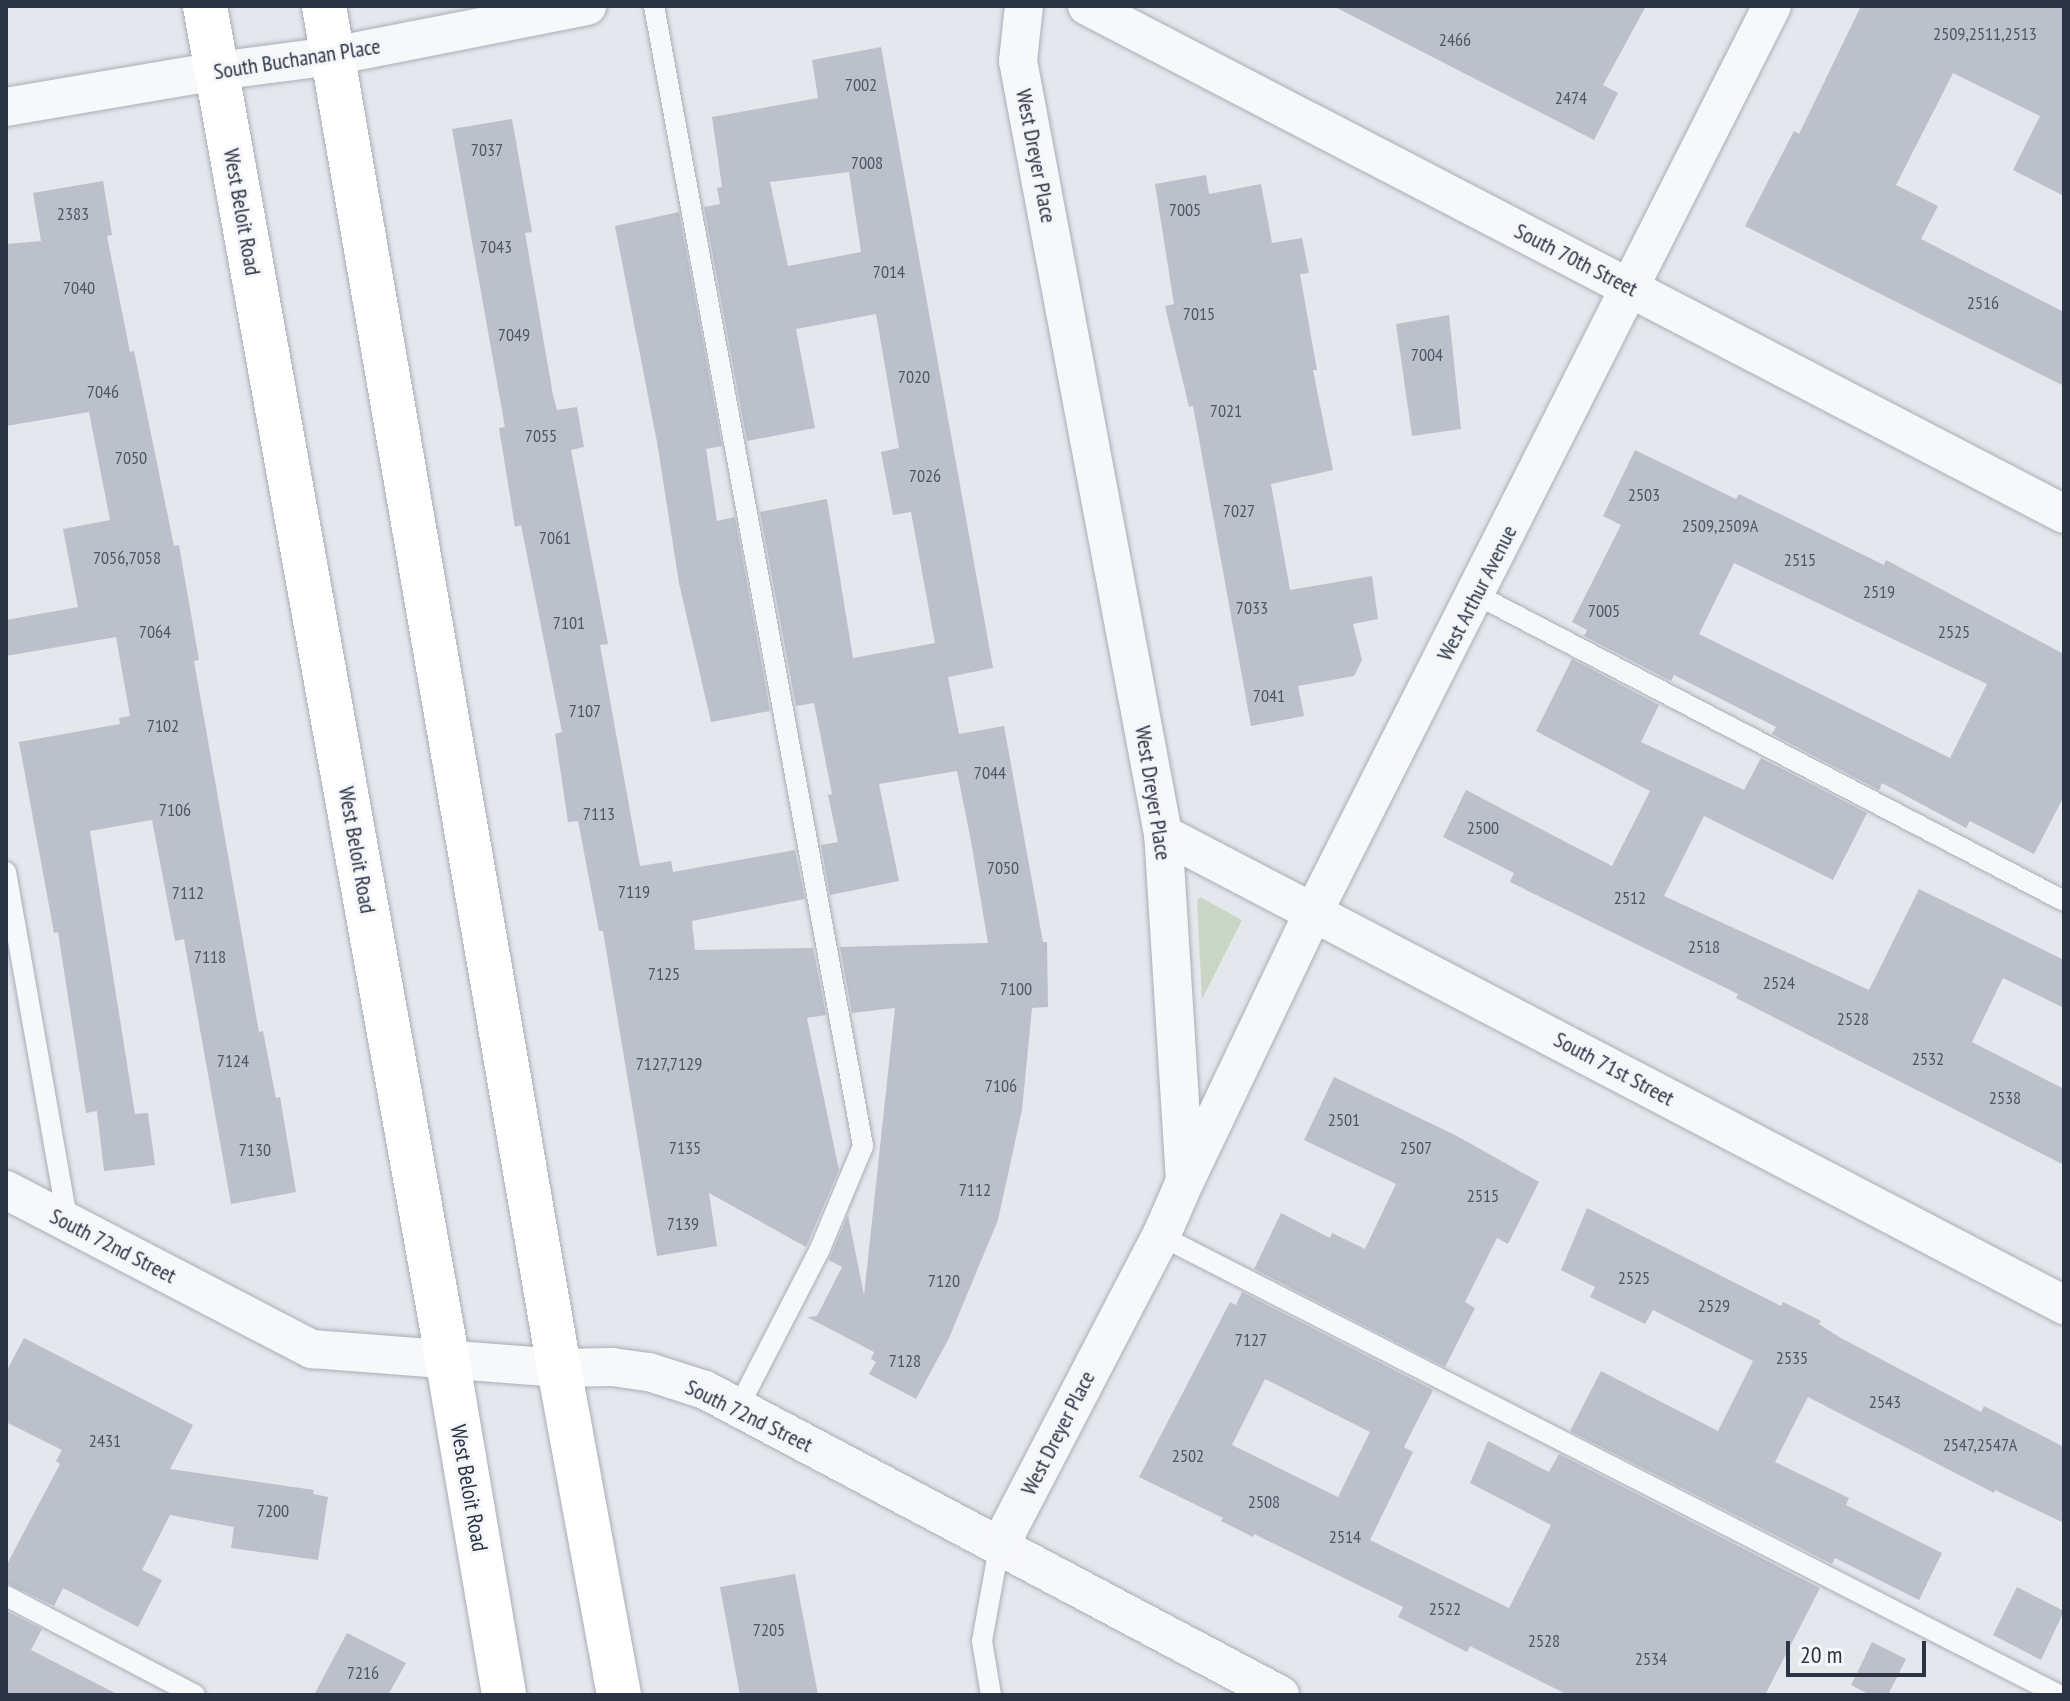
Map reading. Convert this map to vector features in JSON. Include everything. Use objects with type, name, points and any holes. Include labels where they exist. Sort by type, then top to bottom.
[{"type":"main road","name":"West Beloit Road","points":[[205,6],[447,1357],[504,1695]]},
{"type":"main road","points":[[324,6],[559,1368],[619,1695]]},
{"type":"street","name":"South Buchanan Place","points":[[6,107],[217,71],[333,56],[587,6]]},
{"type":"street","name":"West Dreyer Place","points":[[999,1547],[1161,1236],[1185,1181],[1163,834],[1018,61],[1024,6]]},
{"type":"street","name":"South 70th Street","points":[[1087,6],[2064,514]]},
{"type":"street","name":"West Arthur Avenue","points":[[1185,1181],[1314,911],[1477,595],[1772,6]]},
{"type":"street","name":"South 71st Street","points":[[1163,834],[2064,1305]]},
{"type":"street","name":"South 72nd Street","points":[[6,1190],[312,1349],[559,1368],[612,1367],[649,1372],[739,1406],[1280,1695]]},
{"type":"lane","points":[[654,6],[863,1146],[819,1251],[739,1406]]},
{"type":"lane","points":[[1477,595],[2064,901]]},
{"type":"lane","points":[[6,872],[68,1223]]},
{"type":"lane","points":[[1161,1236],[2059,1695]]},
{"type":"lane","points":[[991,1695],[982,1641],[999,1547]]},
{"type":"lane","points":[[6,1596],[195,1695]]},
{"type":"green space","points":[[1200,897],[1242,920],[1202,999],[1197,901]]},
{"type":"building","points":[[1333,6],[1646,6],[1603,85],[1618,93],[1594,140]]},
{"type":"building","points":[[1861,6],[2064,6],[2064,196],[2013,170],[2040,116],[1953,73],[1896,185],[1938,206],[1921,239],[2064,312],[2064,386],[1745,226],[1794,131],[1799,134]]},
{"type":"building","points":[[881,47],[993,668],[948,677],[959,734],[1004,726],[1043,942],[1047,942],[1048,1007],[1032,1008],[1022,1110],[998,1220],[949,1338],[916,1399],[869,1374],[876,1362],[871,1359],[874,1352],[807,1317],[817,1316],[842,1267],[829,1260],[848,1215],[864,1295],[895,1008],[852,1013],[840,947],[988,943],[971,841],[957,771],[879,784],[899,881],[830,895],[821,845],[838,842],[828,795],[832,794],[814,703],[796,706],[760,512],[827,499],[853,658],[935,643],[911,512],[893,515],[881,452],[899,448],[876,314],[796,329],[815,428],[747,441],[704,207],[720,204],[717,188],[722,187],[712,117],[818,98],[812,60]],"holes":[[[849,172],[861,252],[788,266],[770,182]]]},
{"type":"building","points":[[512,119],[532,232],[525,233],[553,395],[557,410],[577,407],[584,447],[571,450],[608,644],[600,645],[640,866],[671,861],[673,872],[795,850],[805,899],[692,921],[695,950],[813,948],[826,1015],[807,1018],[839,1170],[806,1247],[709,1193],[717,1246],[657,1256],[603,931],[599,931],[578,821],[568,822],[555,734],[562,732],[521,525],[515,527],[499,428],[505,427],[452,129]]},
{"type":"building","points":[[1206,175],[1209,194],[1261,184],[1272,243],[1302,238],[1309,273],[1300,274],[1317,370],[1313,370],[1333,470],[1271,484],[1290,590],[1372,576],[1378,619],[1353,624],[1362,660],[1354,676],[1298,686],[1304,716],[1251,726],[1193,406],[1189,407],[1165,306],[1174,304],[1155,184]]},
{"type":"building","points":[[103,181],[112,235],[107,236],[130,352],[134,351],[174,546],[179,545],[199,660],[194,661],[259,1032],[263,1031],[276,1098],[280,1097],[296,1192],[231,1204],[184,939],[175,941],[152,820],[90,831],[135,1114],[148,1113],[155,1165],[104,1171],[97,1111],[86,1113],[58,932],[54,933],[19,742],[120,724],[119,718],[130,716],[116,637],[6,656],[6,620],[78,607],[63,529],[110,520],[89,412],[6,426],[6,244],[41,241],[33,193]]},
{"type":"building","points":[[679,212],[722,446],[706,449],[717,521],[735,517],[770,711],[711,722],[679,583],[657,442],[615,226]]},
{"type":"building","points":[[1449,315],[1461,429],[1412,436],[1396,324]]},
{"type":"building","points":[[1635,450],[1736,499],[1739,494],[1884,565],[1886,560],[2064,654],[2064,796],[2034,854],[1970,821],[1966,828],[1882,783],[1879,790],[1772,734],[1776,727],[1674,675],[1671,681],[1584,636],[1587,630],[1572,622],[1621,525],[1603,516]],"holes":[[[1734,563],[1987,684],[1950,758],[1699,634]]]},
{"type":"building","points":[[1572,659],[1659,705],[1641,742],[1744,790],[1761,758],[1867,813],[1833,880],[1704,816],[1664,896],[1869,990],[1919,889],[2064,960],[2064,1008],[2003,978],[1972,1042],[2064,1089],[2064,1165],[1736,998],[1738,994],[1510,882],[1514,873],[1443,837],[1466,790],[1612,866],[1650,791],[1536,731]]},
{"type":"building","points":[[1334,1077],[1455,1135],[1539,1182],[1508,1244],[1497,1238],[1465,1302],[1475,1308],[1445,1367],[1254,1269],[1281,1213],[1330,1238],[1332,1233],[1365,1249],[1396,1184],[1304,1140]]},
{"type":"building","points":[[1587,1208],[1781,1306],[1783,1302],[1821,1321],[1819,1324],[1839,1337],[1981,1412],[1984,1406],[2064,1447],[2064,1523],[1995,1490],[1994,1493],[1808,1397],[1775,1462],[1849,1498],[1846,1505],[1942,1553],[1919,1600],[1835,1558],[1832,1564],[1570,1431],[1601,1371],[1718,1431],[1753,1361],[1653,1310],[1645,1324],[1590,1297],[1595,1287],[1561,1270]]},
{"type":"building","points":[[1242,1292],[1433,1390],[1404,1447],[1413,1452],[1370,1540],[1509,1608],[1551,1525],[1470,1483],[1488,1441],[1549,1472],[1559,1454],[1820,1588],[1765,1695],[1568,1695],[1470,1646],[1467,1652],[1398,1617],[1403,1607],[1254,1534],[1253,1537],[1221,1521],[1223,1518],[1139,1477],[1230,1302],[1236,1305]],"holes":[[[1265,1379],[1370,1432],[1338,1497],[1232,1445]]]},
{"type":"building","points":[[24,1338],[193,1425],[170,1469],[314,1490],[313,1494],[328,1497],[318,1560],[231,1548],[234,1527],[170,1515],[142,1570],[162,1580],[138,1627],[63,1588],[54,1606],[6,1583],[6,1566],[60,1464],[56,1461],[62,1450],[6,1422],[6,1372]]},
{"type":"building","points":[[795,1574],[818,1695],[740,1695],[720,1587]]},
{"type":"building","points":[[2017,1587],[2064,1611],[2041,1660],[1993,1635]]},
{"type":"building","points":[[6,1611],[42,1629],[31,1650],[119,1695],[6,1695]]},
{"type":"building","points":[[347,1633],[406,1663],[388,1695],[314,1695]]},
{"type":"building","points":[[1872,1642],[1906,1659],[1888,1695],[1870,1695],[1851,1685]]}]
